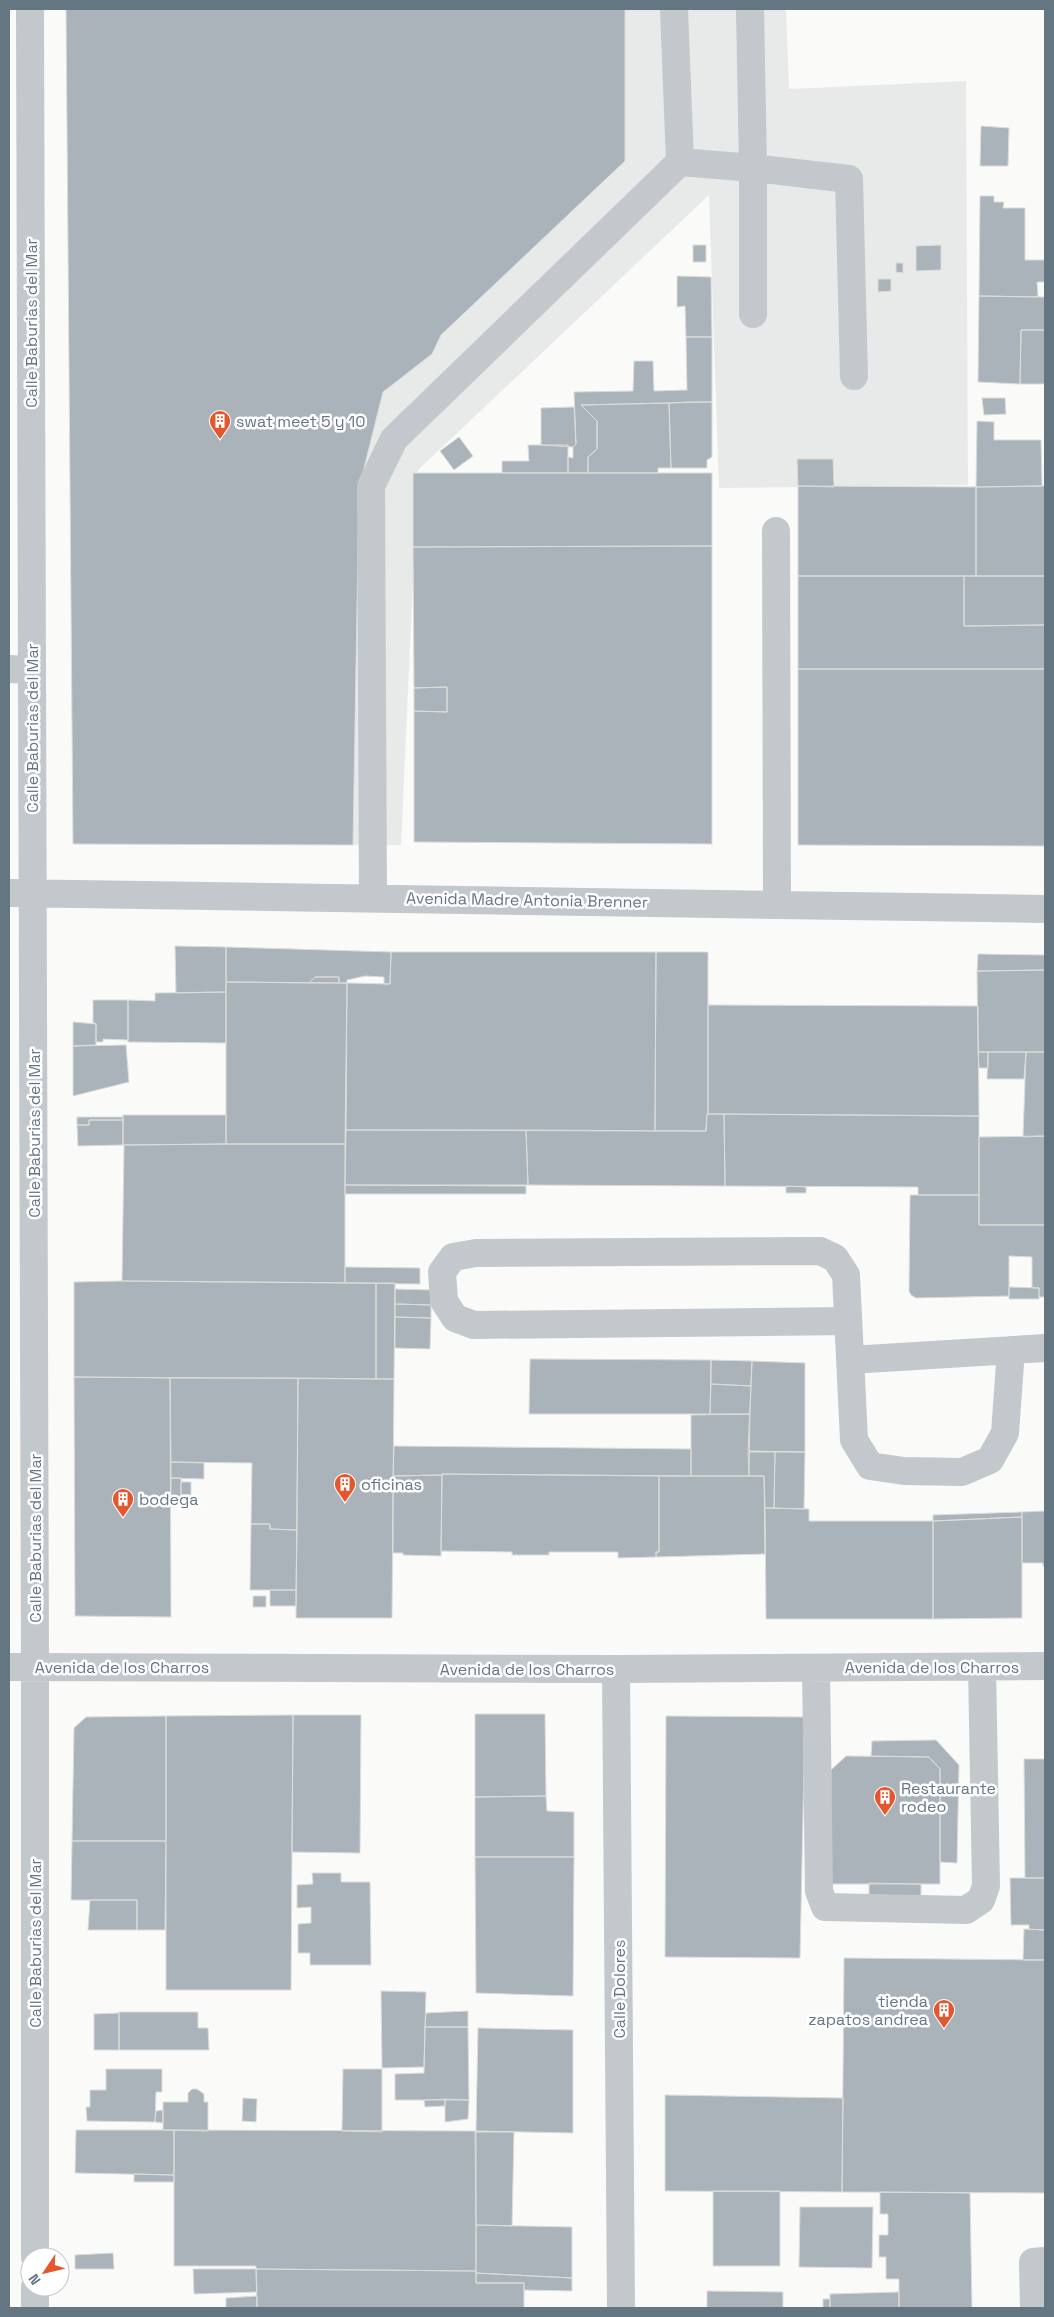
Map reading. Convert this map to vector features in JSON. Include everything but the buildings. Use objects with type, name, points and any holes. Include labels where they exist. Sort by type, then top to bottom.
[{"type":"street","name":"Calle Baburias del Mar","points":[[30,9],[19,78],[20,670],[21,892],[35,1667],[35,2247]]},
{"type":"street","points":[[373,898],[371,486],[394,439],[680,162],[674,9]]},
{"type":"street","points":[[750,9],[753,314]]},
{"type":"street","points":[[680,162],[850,179],[854,376]]},
{"type":"street","points":[[776,531],[777,904]]},
{"type":"street","name":"Avenida Madre Antonia Brenner","points":[[21,892],[1045,909]]},
{"type":"street","points":[[848,1321],[474,1324],[455,1318],[444,1301],[442,1272],[453,1257],[476,1253],[820,1250],[835,1258],[846,1275],[854,1440],[870,1466],[904,1471],[962,1472],[990,1460],[1005,1433],[1011,1350]]},
{"type":"street","points":[[850,1360],[1045,1348]]},
{"type":"street","name":"Avenida de los Charros","points":[[9,1667],[616,1669],[1045,1666]]},
{"type":"street","points":[[816,1668],[819,1891],[825,1907],[966,1910],[981,1900],[986,1886],[982,1667]]},
{"type":"street","name":"Calle Dolores","points":[[616,1669],[621,2308]]},
{"type":"street","points":[[1034,2308],[1033,2262],[1045,2261]]},
{"type":"shaded area","name":"swat meet 5 y 10","points":[[66,9],[786,9],[789,89],[966,81],[968,485],[719,488],[709,195],[418,470],[401,845],[73,844]]},
{"type":"place","name":"swat meet 5 y 10","points":[[220,440]]},
{"type":"place","name":"oficinas","points":[[345,1503]]},
{"type":"place","name":"bodega","points":[[123,1518]]},
{"type":"place","name":"Restaurante rodeo","points":[[885,1816]]},
{"type":"place","name":"tienda zapatos andrea","points":[[944,2029]]}]
